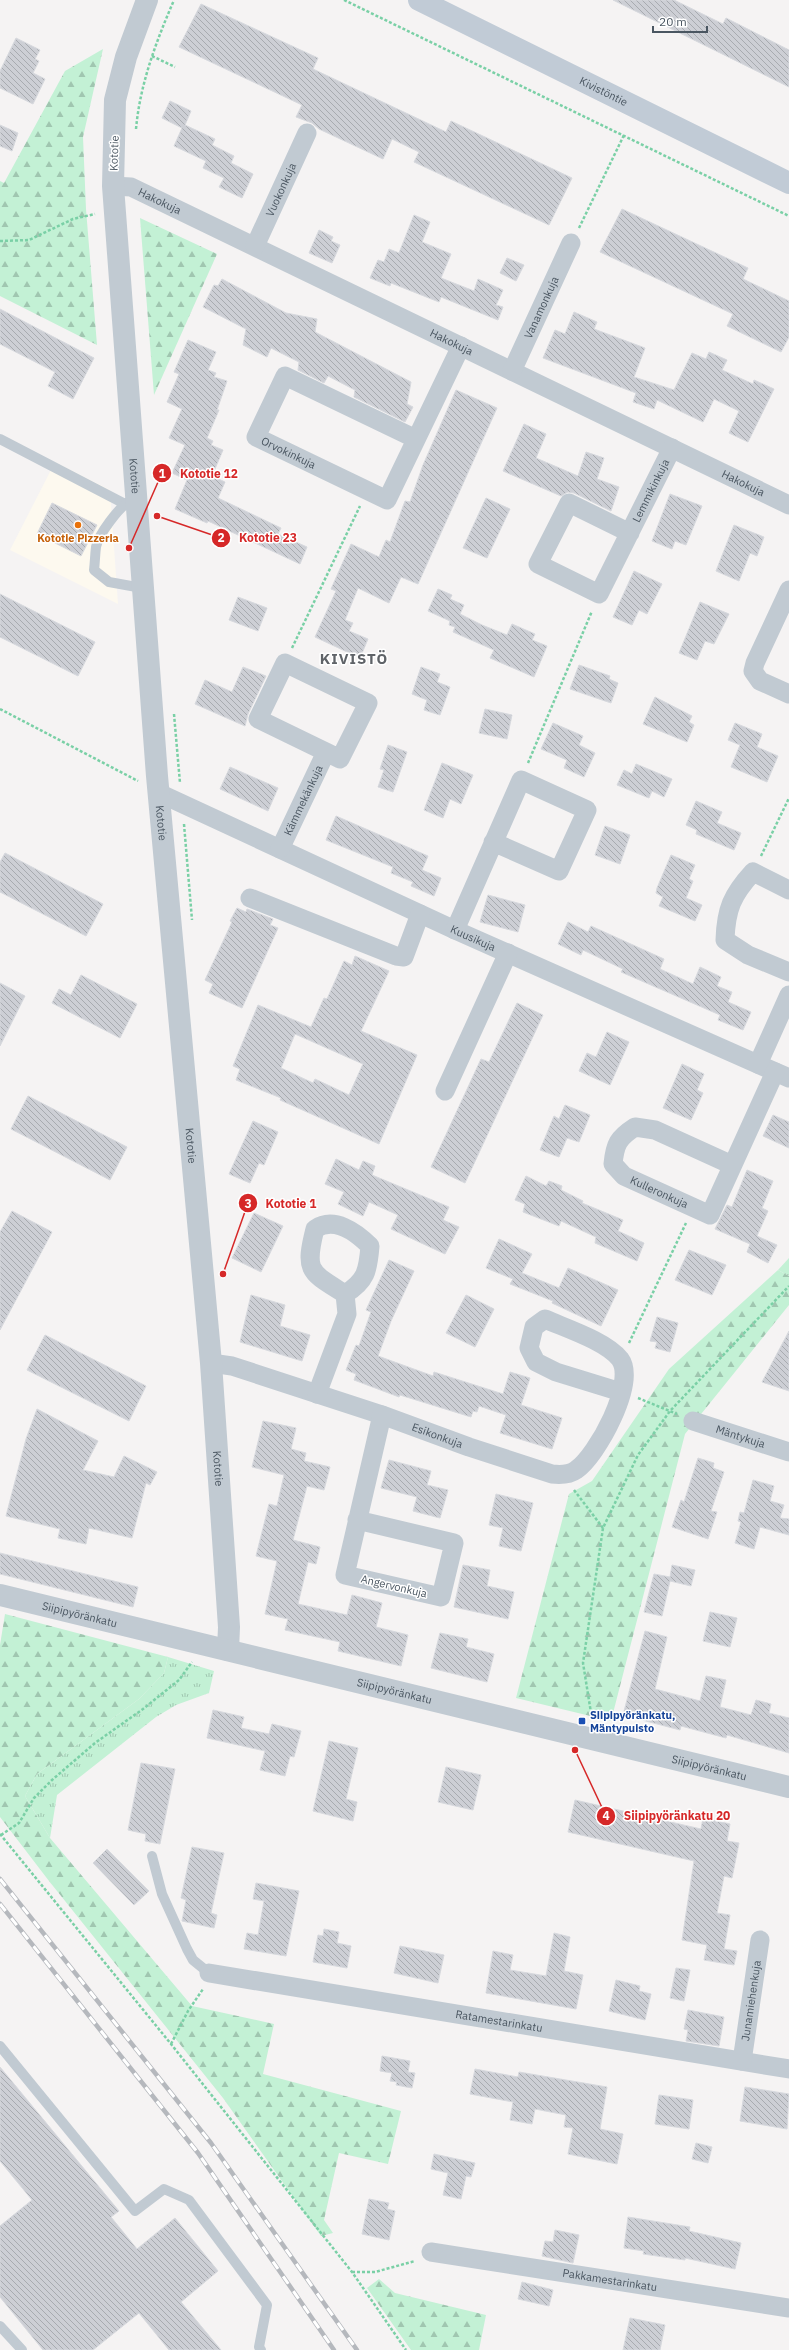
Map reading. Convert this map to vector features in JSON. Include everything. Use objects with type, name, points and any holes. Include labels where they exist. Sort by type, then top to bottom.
[{"type":"main road","name":"Kivistöntie","points":[[418,0],[789,183]]},
{"type":"street","name":"Kototie","points":[[147,0],[126,57],[115,100],[113,186],[130,501],[142,588],[211,1363],[229,1627],[228,1650]]},
{"type":"street","name":"Vuokonkuja","points":[[255,246],[307,133]]},
{"type":"street","name":"Hakokuja","points":[[113,186],[132,187],[789,505]]},
{"type":"street","name":"Vanamonkuja","points":[[512,371],[571,243]]},
{"type":"street","name":"Orvokinkuja","points":[[416,439],[285,376],[256,437],[387,500],[461,346]]},
{"type":"street","name":"Lemmikinkuja","points":[[630,533],[569,503],[538,564],[599,594],[630,533],[672,448]]},
{"type":"street","points":[[789,590],[782,621],[755,662],[753,671],[760,681],[789,694]]},
{"type":"street","name":"Kämmekänkuja","points":[[285,663],[368,703],[340,759],[326,752],[258,719],[285,663]]},
{"type":"street","name":"Kämmekänkuja","points":[[280,849],[326,752]]},
{"type":"street","points":[[455,930],[492,842],[521,780],[587,810],[560,871],[492,842]]},
{"type":"street","name":"Kuusikuja","points":[[159,792],[455,930],[782,1075]]},
{"type":"street","points":[[789,890],[753,872],[736,890],[726,916],[725,940],[748,955],[789,972]]},
{"type":"street","points":[[250,898],[396,956],[404,957],[420,914]]},
{"type":"street","points":[[446,1091],[508,953]]},
{"type":"street","points":[[758,1064],[789,995]]},
{"type":"street","name":"Kulleronkuja","points":[[732,1165],[655,1130],[635,1127],[622,1136],[615,1148],[613,1164],[624,1176],[710,1215],[732,1165],[782,1075]]},
{"type":"street","points":[[317,1394],[347,1314],[344,1294]]},
{"type":"street","points":[[564,1475],[576,1470],[591,1455],[609,1424],[621,1392],[625,1380],[621,1360],[608,1348],[544,1319],[534,1327],[529,1348],[536,1362],[556,1372],[621,1392]]},
{"type":"street","name":"Esikonkuja","points":[[211,1363],[232,1366],[382,1415],[469,1447],[552,1474],[564,1475]]},
{"type":"street","name":"Angervonkuja","points":[[358,1520],[454,1543],[441,1597],[345,1575],[382,1415]]},
{"type":"street","name":"Mäntykuja","points":[[693,1421],[789,1452]]},
{"type":"street","name":"Siipipyöränkatu","points":[[0,1595],[789,1787]]},
{"type":"street","name":"Junamiehenkuja","points":[[742,2061],[760,1940]]},
{"type":"street","name":"Ratamestarinkatu","points":[[213,1973],[789,2070]]},
{"type":"street","name":"Pakkamestarinkatu","points":[[431,2252],[789,2308]]},
{"type":"lane","points":[[0,439],[130,501],[109,523],[96,546],[94,570],[108,582],[142,588]]},
{"type":"lane","points":[[152,1856],[162,1894],[187,1949],[193,1960],[213,1973]]},
{"type":"lane","points":[[0,2046],[135,2211],[164,2189],[189,2200],[267,2305],[259,2347],[261,2350]]},
{"type":"lane","points":[[0,2326],[22,2350]]},
{"type":"path","points":[[136,132],[138,109],[152,56],[174,0]]},
{"type":"path","points":[[344,0],[789,216]]},
{"type":"path","points":[[152,56],[175,67]]},
{"type":"path","points":[[571,243],[624,135]]},
{"type":"path","points":[[0,241],[28,240],[73,219],[100,213]]},
{"type":"path","points":[[285,663],[367,490]]},
{"type":"path","points":[[521,780],[599,594]]},
{"type":"path","points":[[0,709],[159,792]]},
{"type":"path","points":[[174,712],[192,922]]},
{"type":"path","points":[[753,872],[789,798]]},
{"type":"path","points":[[621,1360],[694,1208]]},
{"type":"path","points":[[587,1722],[593,1724],[583,1663],[603,1528],[638,1454],[670,1411],[789,1286]]},
{"type":"path","points":[[621,1392],[693,1421]]},
{"type":"path","points":[[564,1475],[603,1528]]},
{"type":"path","points":[[195,1656],[190,1667],[179,1680],[143,1709],[95,1743],[52,1780],[34,1798],[19,1823],[1,1834],[171,2044],[352,2272],[406,2350]]},
{"type":"path","points":[[171,2044],[188,2011],[213,1973]]},
{"type":"path","points":[[352,2272],[375,2272],[421,2259],[431,2252]]},
{"type":"shaded area","points":[[55,462],[110,490],[118,604],[10,550]]},
{"type":"green space","points":[[103,49],[83,137],[86,209],[97,345],[0,296],[0,181],[4,183],[65,71]]},
{"type":"green space","points":[[140,218],[217,254],[154,395]]},
{"type":"green space","points":[[789,1258],[789,1276],[778,1270]]},
{"type":"green space","points":[[778,1270],[789,1276],[789,1305],[685,1434],[611,1721],[516,1698],[569,1494],[592,1481],[669,1369]]},
{"type":"green space","points":[[5,1614],[168,1657],[164,1673],[139,1699],[37,1774],[25,1796],[50,1838],[192,2006],[274,2024],[263,2074],[401,2111],[388,2164],[339,2153],[324,2220],[333,2233],[321,2236],[223,2098],[49,1881],[0,1817],[0,1645]]},
{"type":"green space","points":[[168,1657],[214,1671],[209,1693],[176,1705],[156,1717],[57,1795],[50,1838],[25,1796],[37,1774],[139,1699],[164,1673]]},
{"type":"green space","points":[[379,2279],[395,2293],[486,2315],[479,2350],[411,2350],[367,2288]]},
{"type":"building","points":[[613,0],[674,0],[723,24],[726,18],[789,50],[789,87]]},
{"type":"building","points":[[201,4],[318,58],[313,69],[446,132],[451,121],[572,178],[549,225],[414,162],[419,152],[392,139],[383,159],[319,129],[312,123],[296,117],[302,105],[179,47]]},
{"type":"building","points":[[16,38],[40,50],[35,59],[39,61],[33,73],[45,79],[33,104],[0,88],[0,71]]},
{"type":"building","points":[[170,101],[191,111],[185,125],[215,139],[212,145],[234,156],[231,163],[253,174],[242,198],[219,187],[224,178],[203,168],[206,161],[174,146],[182,128],[162,118]]},
{"type":"building","points":[[0,125],[18,133],[12,151],[0,146]]},
{"type":"building","points":[[622,209],[748,268],[743,279],[789,301],[789,337],[781,352],[727,326],[733,314],[600,252]]},
{"type":"building","points":[[414,215],[430,222],[422,242],[451,254],[441,278],[474,291],[478,279],[503,290],[496,305],[503,307],[498,320],[441,297],[439,302],[391,283],[390,286],[370,278],[378,260],[384,262],[389,249],[399,253]]},
{"type":"building","points":[[319,230],[333,237],[331,241],[340,245],[332,263],[309,253]]},
{"type":"building","points":[[507,258],[524,265],[516,281],[500,273]]},
{"type":"building","points":[[222,279],[286,313],[317,319],[315,332],[411,382],[407,404],[413,407],[405,422],[354,397],[355,390],[328,376],[324,383],[298,370],[299,362],[271,348],[267,357],[243,345],[246,329],[203,307],[214,285],[218,286]]},
{"type":"building","points":[[0,309],[94,358],[73,399],[48,386],[55,372],[0,344]]},
{"type":"building","points":[[574,312],[597,322],[594,329],[645,348],[634,377],[674,390],[692,353],[706,359],[709,352],[727,360],[722,370],[753,384],[754,380],[774,389],[748,442],[729,433],[739,411],[714,399],[703,422],[657,400],[654,409],[633,402],[636,393],[543,358],[555,330],[565,334]]},
{"type":"building","points":[[188,340],[216,352],[208,370],[216,373],[214,377],[227,381],[217,410],[219,410],[207,438],[213,441],[211,445],[223,450],[212,476],[225,482],[218,498],[281,528],[278,534],[307,547],[300,564],[208,521],[207,523],[175,509],[187,480],[172,473],[185,445],[169,438],[182,409],[167,402],[179,374],[174,372]]},
{"type":"building","points":[[456,390],[497,408],[418,584],[401,577],[389,603],[358,588],[345,620],[353,623],[349,631],[368,639],[360,658],[315,637],[336,591],[331,589],[351,544],[379,557],[386,540],[390,542],[405,501],[410,502],[423,465]]},
{"type":"building","points":[[524,424],[546,434],[536,458],[578,476],[586,452],[604,458],[597,479],[619,487],[611,511],[574,493],[568,492],[561,496],[503,471]]},
{"type":"building","points":[[670,494],[702,506],[686,545],[675,541],[672,549],[652,541]]},
{"type":"building","points":[[486,498],[510,509],[487,558],[463,548]]},
{"type":"building","points":[[52,503],[97,525],[81,556],[37,534]]},
{"type":"building","points":[[734,525],[764,537],[757,556],[750,553],[739,581],[716,571]]},
{"type":"building","points":[[634,571],[662,584],[647,614],[639,610],[632,625],[613,617]]},
{"type":"building","points":[[438,589],[452,595],[450,599],[464,605],[460,614],[482,625],[507,635],[512,624],[535,634],[532,640],[547,646],[534,677],[490,658],[494,650],[453,632],[455,627],[449,625],[450,621],[428,611]]},
{"type":"building","points":[[0,594],[95,642],[78,676],[0,637]]},
{"type":"building","points":[[238,597],[267,608],[258,631],[229,620]]},
{"type":"building","points":[[700,602],[729,614],[714,644],[705,641],[697,660],[679,653]]},
{"type":"building","points":[[579,665],[610,676],[609,679],[618,683],[611,703],[570,689]]},
{"type":"building","points":[[243,667],[266,676],[248,714],[245,726],[195,704],[205,680],[232,692]]},
{"type":"building","points":[[421,667],[440,674],[437,682],[450,687],[440,715],[424,710],[427,700],[412,694]]},
{"type":"building","points":[[655,697],[692,716],[689,722],[694,725],[687,742],[643,724]]},
{"type":"building","points":[[485,709],[512,715],[507,739],[479,733]]},
{"type":"building","points":[[553,723],[583,736],[579,745],[595,753],[584,777],[564,768],[567,760],[541,749]]},
{"type":"building","points":[[735,723],[762,734],[757,747],[778,756],[767,782],[731,767],[740,745],[728,740]]},
{"type":"building","points":[[388,745],[407,752],[393,792],[378,787],[384,770],[380,769]]},
{"type":"building","points":[[442,763],[473,775],[461,804],[450,799],[443,818],[424,810]]},
{"type":"building","points":[[636,764],[672,779],[664,797],[652,791],[649,798],[617,785],[624,770],[632,774]]},
{"type":"building","points":[[230,767],[278,788],[268,811],[220,789]]},
{"type":"building","points":[[696,801],[722,812],[717,823],[741,833],[734,850],[696,834],[697,830],[686,825]]},
{"type":"building","points":[[336,816],[428,856],[422,870],[441,878],[434,896],[411,886],[413,882],[391,873],[393,867],[326,840]]},
{"type":"building","points":[[605,826],[630,835],[620,864],[595,855]]},
{"type":"building","points":[[5,853],[103,904],[86,936],[0,892],[0,862]]},
{"type":"building","points":[[671,855],[695,865],[689,879],[693,881],[686,898],[702,905],[695,921],[659,906],[663,897],[656,893],[657,888]]},
{"type":"building","points":[[488,895],[525,905],[518,932],[480,922]]},
{"type":"building","points":[[237,908],[246,912],[247,909],[273,919],[270,925],[278,928],[242,1008],[209,993],[213,984],[205,980]]},
{"type":"building","points":[[568,922],[588,932],[591,926],[664,959],[660,969],[693,984],[700,967],[721,977],[717,986],[732,992],[728,1002],[751,1012],[743,1030],[718,1020],[720,1015],[621,972],[623,969],[583,950],[581,955],[558,944]]},
{"type":"building","points":[[355,956],[389,971],[361,1031],[417,1055],[379,1144],[280,1100],[281,1098],[236,1080],[240,1069],[233,1066],[258,1005],[311,1027],[324,998],[327,999],[344,961],[352,965]],"holes":[[[295,1034],[363,1064],[349,1095],[315,1079],[313,1083],[281,1068]]]},
{"type":"building","points":[[81,975],[137,1004],[120,1038],[52,1003],[59,989],[71,995]]},
{"type":"building","points":[[0,983],[25,996],[0,1046]]},
{"type":"building","points":[[517,1003],[543,1015],[465,1183],[431,1167],[481,1059],[489,1062]]},
{"type":"building","points":[[607,1032],[629,1042],[610,1085],[579,1071],[587,1053],[596,1057]]},
{"type":"building","points":[[682,1064],[704,1074],[697,1090],[703,1093],[691,1120],[663,1108]]},
{"type":"building","points":[[28,1096],[127,1147],[110,1180],[11,1129]]},
{"type":"building","points":[[565,1105],[590,1115],[579,1142],[567,1138],[559,1157],[540,1150],[554,1116],[559,1119]]},
{"type":"building","points":[[773,1115],[789,1122],[789,1148],[763,1136]]},
{"type":"building","points":[[253,1121],[278,1132],[264,1165],[259,1163],[250,1183],[229,1174]]},
{"type":"building","points":[[336,1159],[359,1170],[363,1161],[375,1166],[372,1175],[449,1207],[443,1220],[459,1227],[445,1254],[391,1229],[398,1215],[369,1202],[363,1216],[338,1204],[344,1192],[325,1184]]},
{"type":"building","points":[[747,1170],[773,1181],[762,1208],[768,1211],[757,1236],[777,1245],[768,1263],[747,1252],[750,1244],[715,1229],[727,1205],[732,1207]]},
{"type":"building","points":[[526,1176],[546,1186],[549,1181],[562,1186],[561,1190],[583,1201],[582,1203],[623,1220],[618,1231],[644,1243],[637,1261],[595,1243],[596,1237],[561,1221],[559,1226],[523,1212],[525,1204],[515,1200]]},
{"type":"building","points":[[12,1211],[52,1232],[0,1330],[0,1232]]},
{"type":"building","points":[[254,1213],[283,1226],[261,1272],[232,1258]]},
{"type":"building","points":[[499,1239],[532,1254],[522,1273],[559,1288],[568,1268],[618,1290],[601,1326],[552,1303],[553,1301],[510,1284],[513,1279],[486,1268]]},
{"type":"building","points":[[689,1250],[726,1265],[712,1295],[675,1280]]},
{"type":"building","points":[[389,1260],[414,1271],[391,1321],[378,1356],[433,1376],[434,1372],[503,1394],[510,1372],[530,1378],[521,1405],[562,1418],[552,1449],[500,1433],[506,1415],[479,1406],[477,1412],[473,1411],[471,1417],[400,1395],[399,1397],[354,1380],[356,1374],[346,1370],[356,1345],[359,1346],[371,1312],[366,1310]]},
{"type":"building","points":[[251,1295],[285,1305],[280,1326],[310,1335],[302,1361],[240,1342]]},
{"type":"building","points":[[466,1295],[494,1309],[475,1347],[446,1333]]},
{"type":"building","points":[[657,1317],[678,1323],[670,1352],[655,1348],[657,1342],[650,1341]]},
{"type":"building","points":[[789,1331],[789,1391],[762,1382]]},
{"type":"building","points":[[45,1335],[146,1386],[129,1421],[27,1370]]},
{"type":"building","points":[[37,1409],[98,1441],[83,1470],[114,1477],[124,1456],[157,1472],[150,1485],[146,1483],[132,1538],[89,1528],[86,1544],[58,1538],[60,1529],[6,1516],[26,1439]]},
{"type":"building","points":[[263,1421],[296,1428],[291,1449],[306,1453],[304,1461],[330,1467],[324,1490],[307,1486],[293,1540],[320,1547],[316,1564],[308,1562],[298,1604],[347,1615],[352,1595],[382,1603],[376,1627],[408,1635],[401,1666],[338,1651],[340,1642],[285,1630],[288,1619],[265,1614],[277,1561],[256,1556],[269,1504],[277,1506],[284,1475],[252,1467]]},
{"type":"building","points":[[698,1458],[714,1463],[713,1468],[724,1472],[711,1511],[717,1512],[708,1539],[672,1527],[681,1500],[684,1502]]},
{"type":"building","points":[[389,1460],[431,1471],[427,1485],[448,1490],[440,1518],[413,1511],[417,1497],[381,1488]]},
{"type":"building","points":[[753,1480],[774,1486],[770,1501],[784,1505],[780,1518],[789,1519],[789,1535],[760,1527],[754,1549],[735,1543],[741,1522],[738,1521],[740,1512],[744,1513]]},
{"type":"building","points":[[496,1494],[533,1503],[521,1551],[499,1546],[503,1528],[489,1525]]},
{"type":"building","points":[[0,1553],[138,1587],[133,1607],[0,1574]]},
{"type":"building","points":[[463,1565],[490,1570],[487,1586],[514,1592],[508,1619],[454,1607]]},
{"type":"building","points":[[672,1565],[695,1570],[691,1586],[670,1581],[662,1616],[644,1612],[654,1574],[670,1577]]},
{"type":"building","points":[[710,1612],[737,1618],[730,1647],[703,1641]]},
{"type":"building","points":[[645,1631],[667,1637],[655,1689],[700,1701],[706,1676],[726,1680],[720,1707],[751,1715],[756,1700],[771,1704],[769,1713],[789,1718],[789,1753],[727,1735],[726,1738],[681,1726],[680,1730],[623,1715]]},
{"type":"building","points":[[440,1633],[468,1639],[466,1647],[494,1654],[487,1682],[431,1668]]},
{"type":"building","points":[[213,1710],[244,1717],[241,1728],[269,1734],[272,1724],[301,1731],[294,1757],[290,1756],[285,1776],[260,1770],[265,1751],[207,1738]]},
{"type":"building","points":[[329,1741],[358,1748],[346,1799],[357,1802],[353,1821],[313,1811]]},
{"type":"building","points":[[141,1763],[175,1769],[160,1844],[145,1841],[146,1834],[128,1830]]},
{"type":"building","points":[[446,1767],[481,1775],[473,1810],[438,1802]]},
{"type":"building","points":[[575,1800],[701,1829],[703,1818],[730,1824],[727,1841],[739,1843],[732,1878],[724,1876],[717,1913],[730,1915],[724,1949],[737,1951],[734,1965],[704,1960],[707,1945],[682,1940],[694,1861],[568,1832]]},
{"type":"building","points":[[192,1847],[224,1853],[211,1913],[217,1915],[214,1928],[182,1921],[186,1900],[181,1898]]},
{"type":"building","points":[[107,1849],[149,1891],[134,1905],[93,1863]]},
{"type":"building","points":[[256,1883],[299,1891],[286,1956],[244,1949],[247,1933],[258,1935],[264,1901],[253,1899]]},
{"type":"building","points":[[324,1929],[339,1932],[337,1943],[351,1946],[347,1968],[313,1962],[318,1935],[323,1936]]},
{"type":"building","points":[[554,1933],[570,1937],[564,1971],[583,1975],[576,2009],[486,1993],[493,1951],[513,1955],[510,1970],[546,1976]]},
{"type":"building","points":[[400,1946],[444,1955],[438,1983],[394,1973]]},
{"type":"building","points":[[676,1968],[690,1970],[684,2001],[670,1998]]},
{"type":"building","points":[[616,1980],[640,1986],[639,1991],[651,1994],[645,2020],[609,2011]]},
{"type":"building","points":[[688,2010],[724,2017],[719,2046],[686,2041],[688,2030],[684,2029]]},
{"type":"building","points":[[382,2056],[410,2061],[408,2072],[415,2073],[412,2088],[396,2085],[397,2082],[390,2081],[392,2073],[380,2071]]},
{"type":"building","points":[[0,2067],[119,2211],[111,2217],[137,2249],[175,2218],[218,2271],[181,2302],[221,2350],[169,2350],[139,2313],[93,2350],[43,2350],[0,2297],[0,2226],[32,2200],[0,2161]]},
{"type":"building","points":[[475,2069],[518,2077],[519,2072],[607,2087],[600,2129],[623,2134],[617,2164],[568,2154],[573,2128],[564,2127],[566,2115],[535,2109],[532,2124],[510,2120],[513,2102],[470,2094]]},
{"type":"building","points":[[745,2087],[789,2094],[787,2129],[740,2121]]},
{"type":"building","points":[[659,2095],[693,2100],[689,2129],[655,2124]]},
{"type":"building","points":[[696,2143],[712,2147],[708,2163],[692,2159]]},
{"type":"building","points":[[434,2154],[475,2163],[471,2177],[466,2176],[461,2199],[443,2195],[448,2173],[431,2169]]},
{"type":"building","points":[[369,2199],[389,2203],[387,2209],[395,2211],[389,2240],[362,2234]]},
{"type":"building","points":[[628,2217],[690,2227],[689,2231],[741,2243],[735,2269],[685,2258],[685,2260],[643,2254],[644,2251],[624,2248]]},
{"type":"building","points":[[555,2230],[579,2235],[573,2263],[542,2256],[545,2241],[553,2242]]},
{"type":"building","points":[[522,2282],[553,2290],[549,2306],[518,2299]]},
{"type":"building","points":[[630,2318],[665,2325],[660,2350],[623,2350]]},
{"type":"railway","points":[[0,1879],[211,2143],[357,2350]]},
{"type":"railway","points":[[0,1904],[198,2153],[334,2350]]},
{"type":"place","name":"Kototie 23","points":[[157,516]]},
{"type":"place","name":"Kototie Pizzeria","points":[[78,525]]},
{"type":"place","name":"Kototie 12","points":[[129,548]]},
{"type":"place","name":"Kototie 1","points":[[223,1274]]},
{"type":"place","name":"Siipipyöränkatu, Mäntypuisto","points":[[582,1721]]},
{"type":"place","name":"Siipipyöränkatu 20","points":[[575,1750]]},
{"type":"district","name":"KIVISTÖ","points":[[354,658]]}]
